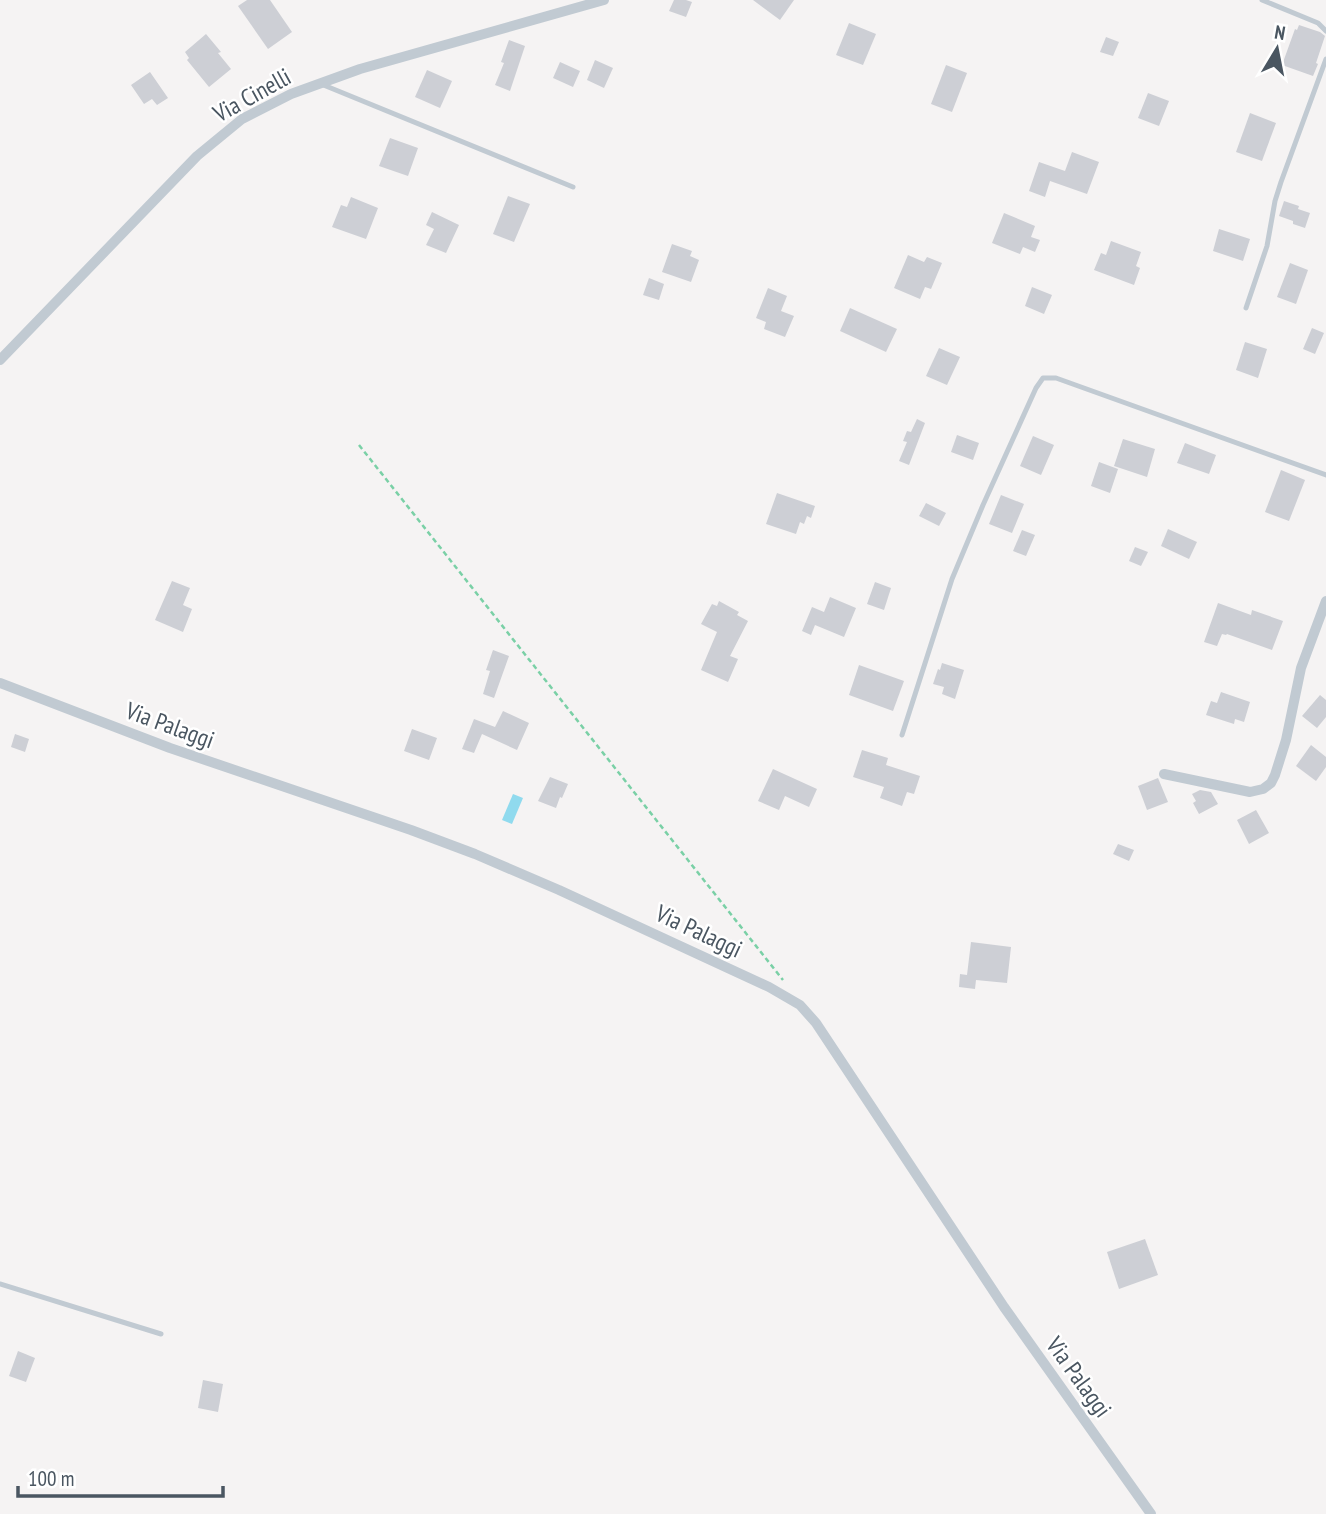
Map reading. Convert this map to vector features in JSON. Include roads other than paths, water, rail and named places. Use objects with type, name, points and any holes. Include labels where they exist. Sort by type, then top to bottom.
[{"type":"street","name":"Via Cinelli","points":[[0,360],[197,156],[253,112],[318,83],[388,60],[604,0]]},
{"type":"street","points":[[1164,774],[1250,792],[1264,789],[1271,783],[1286,740],[1301,668],[1326,601]]},
{"type":"street","name":"Via Palaggi","points":[[0,682],[170,748],[411,830],[492,861],[769,987],[800,1005],[816,1023],[1004,1307],[1151,1514]]},
{"type":"lane","points":[[1262,0],[1318,23],[1326,31]]},
{"type":"lane","points":[[1246,307],[1267,246],[1276,196],[1326,59]]},
{"type":"lane","points":[[318,83],[573,187]]},
{"type":"lane","points":[[902,735],[957,566],[1036,388],[1044,378],[1056,378],[1326,475]]},
{"type":"lane","points":[[0,1284],[161,1334]]},
{"type":"water","points":[[513,794],[523,798],[512,824],[502,820]]}]
